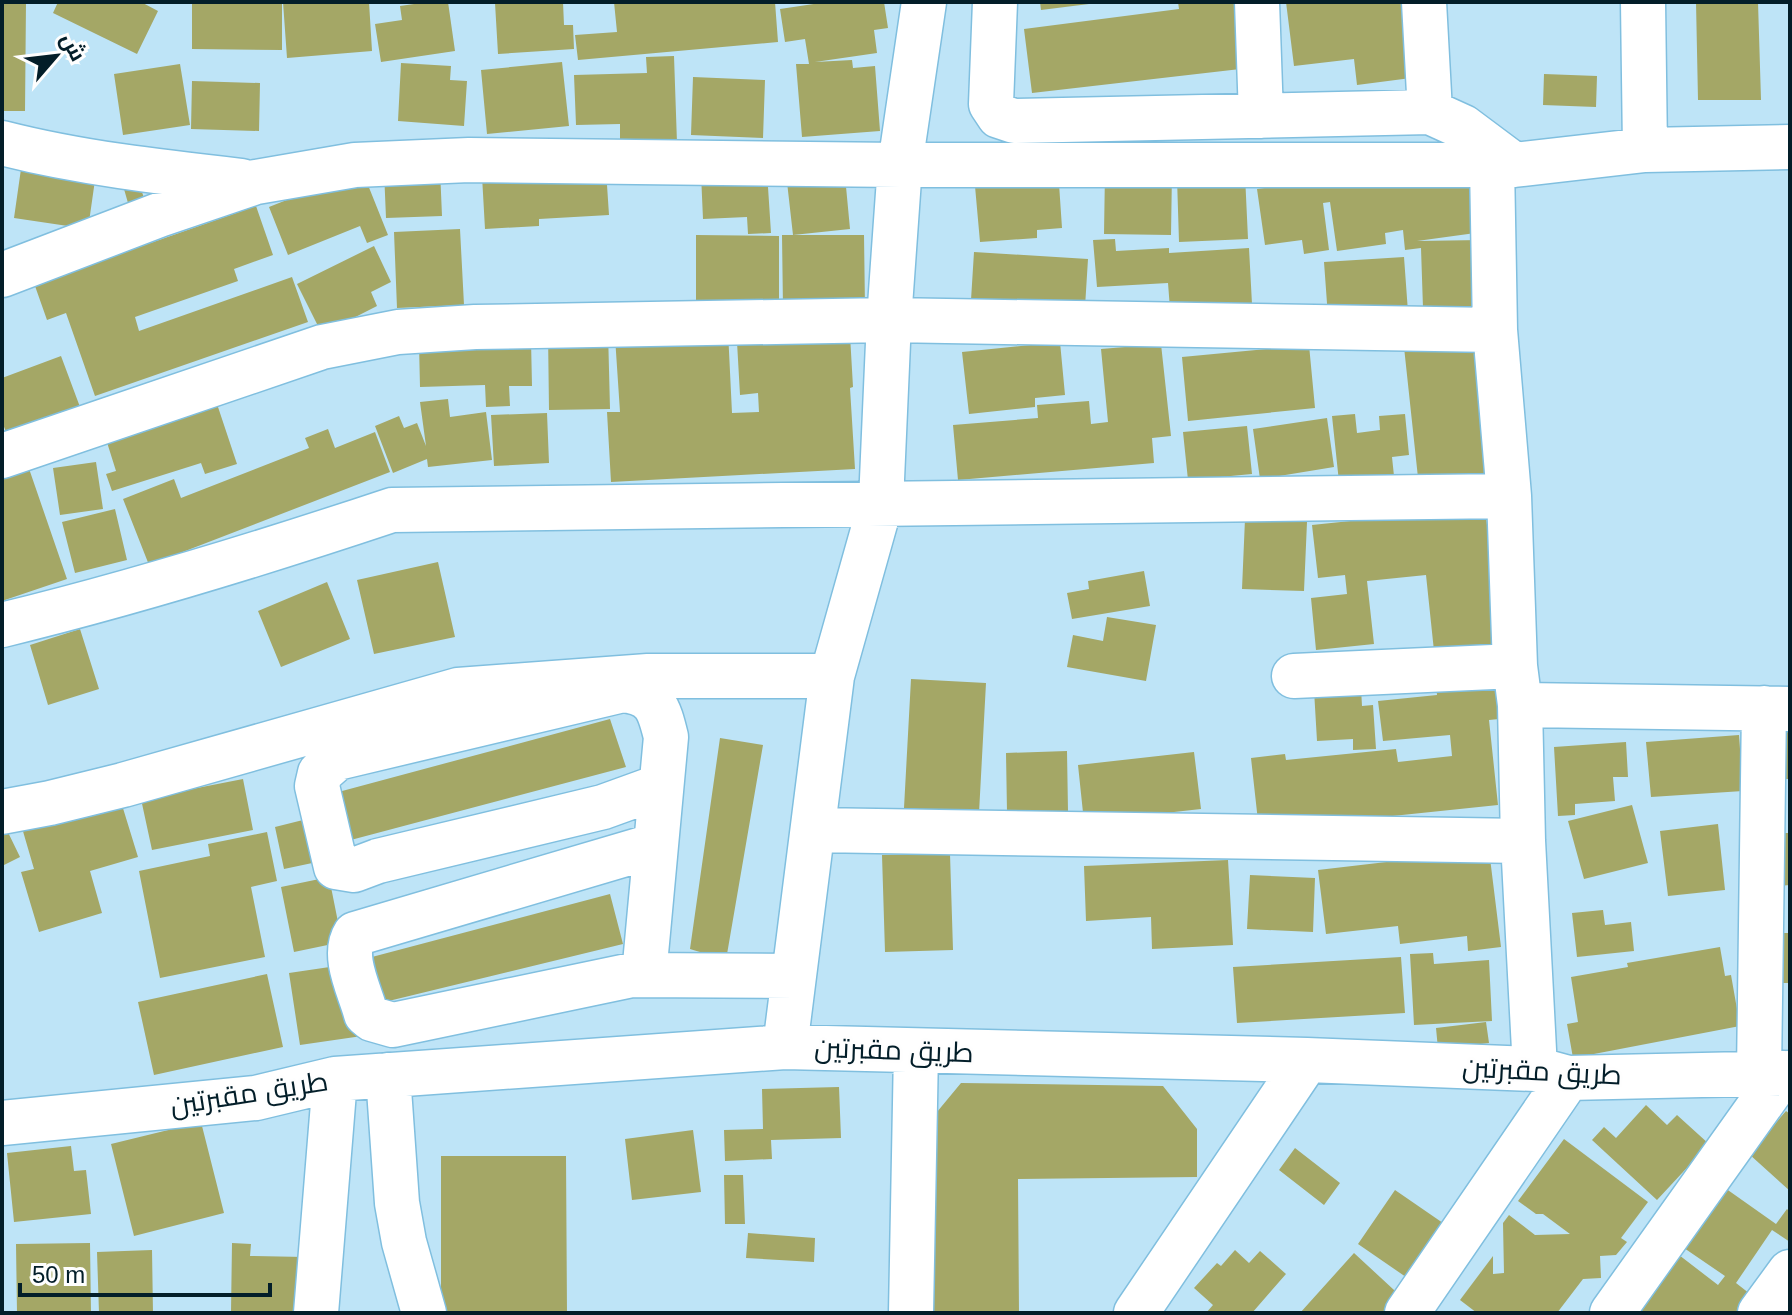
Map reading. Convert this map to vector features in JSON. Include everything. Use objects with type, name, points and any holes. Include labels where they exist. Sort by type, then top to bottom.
[{"type":"street","points":[[785,1047],[832,676],[881,502],[900,165],[924,2]]},
{"type":"street","points":[[995,2],[991,104],[999,116],[1014,121],[1430,112],[1463,127],[1503,164],[1495,330],[1509,496],[1523,841],[1551,1074],[1407,1313]]},
{"type":"street","points":[[1257,2],[1261,116]]},
{"type":"street","points":[[1424,2],[1430,112]]},
{"type":"street","points":[[1643,2],[1645,150]]},
{"type":"street","points":[[2,143],[122,166],[256,182]]},
{"type":"street","points":[[2,275],[256,182],[355,165],[408,161],[900,165],[1503,164],[1645,150],[1790,147]]},
{"type":"street","points":[[2,456],[322,347],[398,332],[491,326],[889,320],[1495,330]]},
{"type":"street","points":[[2,625],[79,606],[291,544],[392,510],[1509,496]]},
{"type":"street","points":[[2,812],[123,785],[458,690],[648,676],[832,676]]},
{"type":"street","points":[[1294,676],[1518,686],[1777,709],[1778,1073],[1612,1313]]},
{"type":"street","points":[[644,975],[666,737],[655,704],[641,692],[623,690],[337,758],[320,773],[317,786],[336,867],[354,870],[378,861],[603,807],[661,786]]},
{"type":"street","points":[[814,830],[1523,841]]},
{"type":"street","points":[[656,845],[355,934],[349,955],[366,1014],[393,1025],[632,975],[794,976]]},
{"type":"street","name":"طريق مقبرتين","points":[[2,1123],[256,1098],[335,1079],[785,1047],[1307,1060],[1551,1074],[1778,1073]]},
{"type":"street","points":[[911,1313],[916,1051]]},
{"type":"street","points":[[1136,1313],[1307,1060]]},
{"type":"street","points":[[388,1075],[397,1203],[404,1242],[424,1313]]},
{"type":"street","points":[[316,1313],[335,1079]]},
{"type":"street","points":[[1760,1313],[1790,1272]]},
{"type":"building","points":[[2,2],[26,2],[25,111],[2,111]]},
{"type":"building","points":[[58,2],[141,2],[158,11],[137,54],[53,13]]},
{"type":"building","points":[[192,2],[282,2],[282,50],[192,49]]},
{"type":"building","points":[[283,2],[369,2],[372,51],[287,58]]},
{"type":"building","points":[[448,2],[455,51],[381,62],[375,24],[402,20],[400,6]]},
{"type":"building","points":[[563,2],[564,25],[573,25],[574,49],[498,54],[495,3]]},
{"type":"building","points":[[614,2],[775,2],[778,42],[578,60],[575,35],[617,32]]},
{"type":"building","points":[[827,2],[884,2],[888,28],[874,30],[877,53],[815,62],[852,60],[853,68],[875,66],[880,131],[802,137],[796,64],[809,64],[805,39],[785,42],[780,9]]},
{"type":"building","points":[[1040,2],[1089,2],[1089,4],[1041,10]]},
{"type":"building","points":[[1178,2],[1247,2],[1249,68],[1032,93],[1024,29],[1179,9]]},
{"type":"building","points":[[1286,2],[1410,2],[1411,78],[1357,85],[1354,59],[1294,66]]},
{"type":"building","points":[[1696,2],[1758,2],[1761,100],[1698,100]]},
{"type":"building","points":[[674,56],[677,143],[620,144],[620,124],[576,125],[574,75],[647,73],[646,57]]},
{"type":"building","points":[[562,62],[569,126],[487,134],[481,70]]},
{"type":"building","points":[[401,63],[451,66],[450,80],[467,81],[464,126],[398,121]]},
{"type":"building","points":[[180,64],[190,125],[123,135],[114,74]]},
{"type":"building","points":[[1544,74],[1597,76],[1596,107],[1543,105]]},
{"type":"building","points":[[693,77],[765,80],[763,138],[691,135]]},
{"type":"building","points":[[192,81],[260,83],[259,131],[191,129]]},
{"type":"building","points":[[22,162],[96,173],[88,229],[14,218]]},
{"type":"building","points":[[440,169],[442,216],[386,218],[384,171]]},
{"type":"building","points":[[1058,169],[1062,228],[1037,230],[1037,238],[980,242],[974,175]]},
{"type":"building","points":[[1409,169],[1482,172],[1490,231],[1417,241],[1482,240],[1484,306],[1423,308],[1421,248],[1405,250],[1403,230],[1385,233],[1386,244],[1337,251],[1330,202],[1323,203],[1329,250],[1304,254],[1302,240],[1265,245],[1257,189]]},
{"type":"building","points":[[362,170],[388,235],[367,243],[360,226],[288,255],[269,207]]},
{"type":"building","points":[[606,170],[609,215],[539,219],[539,226],[485,229],[482,176]]},
{"type":"building","points":[[1105,171],[1172,172],[1171,235],[1104,234]]},
{"type":"building","points":[[767,172],[771,233],[748,234],[747,217],[703,219],[701,174]]},
{"type":"building","points":[[1245,175],[1248,239],[1179,242],[1177,178]]},
{"type":"building","points":[[845,176],[850,229],[793,235],[787,182]]},
{"type":"building","points":[[139,183],[146,204],[130,210],[124,189]]},
{"type":"building","points":[[256,206],[273,255],[234,269],[238,281],[135,317],[139,331],[292,277],[308,322],[95,396],[66,313],[47,320],[35,286]]},
{"type":"building","points":[[460,229],[464,305],[397,308],[394,232]]},
{"type":"building","points":[[696,235],[779,236],[779,304],[696,303]]},
{"type":"building","points":[[782,235],[864,235],[865,308],[783,308]]},
{"type":"building","points":[[1115,239],[1116,251],[1169,248],[1169,253],[1249,248],[1252,304],[1170,309],[1168,283],[1097,287],[1093,240]]},
{"type":"building","points":[[374,246],[391,282],[371,292],[377,306],[322,334],[297,284]]},
{"type":"building","points":[[974,252],[1088,259],[1085,307],[971,300]]},
{"type":"building","points":[[1404,257],[1408,312],[1328,317],[1324,262]]},
{"type":"building","points":[[608,331],[610,409],[549,410],[548,332]]},
{"type":"building","points":[[728,331],[732,413],[759,412],[758,393],[740,395],[737,342],[850,335],[855,469],[611,482],[607,412],[620,412],[615,337]]},
{"type":"building","points":[[1484,338],[1499,478],[1419,487],[1404,347]]},
{"type":"building","points":[[531,340],[532,386],[509,386],[510,406],[486,407],[485,385],[420,387],[419,344]]},
{"type":"building","points":[[1060,342],[1065,395],[1035,398],[1035,407],[969,414],[962,352]]},
{"type":"building","points":[[1161,344],[1171,436],[1152,438],[1154,463],[958,480],[953,425],[1038,418],[1037,405],[1089,401],[1091,424],[1108,422],[1101,349]]},
{"type":"building","points":[[1309,345],[1315,408],[1188,421],[1182,357]]},
{"type":"building","points":[[61,356],[80,407],[7,434],[2,422],[2,378]]},
{"type":"building","points":[[448,399],[450,417],[486,412],[492,460],[428,467],[427,459],[393,473],[375,426],[399,416],[404,428],[417,423],[426,446],[420,402]]},
{"type":"building","points":[[216,401],[237,464],[205,474],[201,463],[112,491],[106,474],[116,471],[105,436]]},
{"type":"building","points":[[547,413],[549,463],[494,466],[491,415]]},
{"type":"building","points":[[1355,414],[1357,433],[1380,430],[1379,416],[1405,414],[1409,455],[1392,457],[1394,476],[1339,482],[1332,416]]},
{"type":"building","points":[[1327,418],[1334,467],[1260,479],[1253,429]]},
{"type":"building","points":[[1247,426],[1252,474],[1188,480],[1183,432]]},
{"type":"building","points":[[328,429],[335,448],[375,432],[390,472],[149,565],[123,499],[174,479],[181,498],[309,448],[305,438]]},
{"type":"building","points":[[25,457],[67,579],[2,601],[2,465]]},
{"type":"building","points":[[96,462],[103,509],[60,515],[53,468]]},
{"type":"building","points":[[1485,507],[1500,644],[1434,651],[1426,575],[1367,581],[1374,644],[1316,650],[1311,598],[1347,594],[1345,575],[1318,578],[1312,525]]},
{"type":"building","points":[[115,509],[127,560],[75,573],[62,522]]},
{"type":"building","points":[[1245,519],[1307,522],[1304,591],[1242,589]]},
{"type":"building","points":[[438,562],[455,637],[374,654],[357,580]]},
{"type":"building","points":[[1144,571],[1150,606],[1072,619],[1067,593],[1089,589],[1088,581]]},
{"type":"building","points":[[327,582],[350,639],[281,667],[258,611]]},
{"type":"building","points":[[1107,617],[1156,625],[1146,681],[1067,667],[1073,635],[1103,641]]},
{"type":"building","points":[[80,629],[99,689],[48,705],[30,645]]},
{"type":"building","points":[[1494,678],[1499,719],[1489,720],[1498,805],[1259,830],[1251,758],[1285,754],[1286,760],[1396,749],[1398,762],[1452,756],[1450,735],[1383,741],[1378,701],[1437,695],[1436,684]]},
{"type":"building","points":[[911,679],[986,683],[979,813],[904,808]]},
{"type":"building","points":[[1361,688],[1362,706],[1373,705],[1376,749],[1353,750],[1353,739],[1317,741],[1314,690]]},
{"type":"building","points":[[610,719],[626,767],[347,841],[331,794]]},
{"type":"building","points":[[1784,722],[1790,722],[1790,779],[1784,779]]},
{"type":"building","points":[[1739,735],[1743,791],[1651,797],[1646,742]]},
{"type":"building","points":[[720,738],[763,745],[726,960],[690,949]]},
{"type":"building","points":[[1626,742],[1628,777],[1613,777],[1615,801],[1575,804],[1575,815],[1558,816],[1554,747]]},
{"type":"building","points":[[1067,751],[1068,811],[1007,812],[1006,753]]},
{"type":"building","points":[[1194,752],[1201,809],[1084,822],[1078,765]]},
{"type":"building","points":[[243,779],[253,830],[152,850],[141,799]]},
{"type":"building","points":[[118,792],[138,857],[90,871],[102,913],[39,932],[21,872],[34,869],[20,821]]},
{"type":"building","points":[[1632,805],[1648,863],[1584,879],[1568,821]]},
{"type":"building","points":[[307,819],[317,862],[284,869],[275,827]]},
{"type":"building","points":[[2,820],[20,857],[2,866]]},
{"type":"building","points":[[1718,824],[1725,890],[1668,896],[1660,831]]},
{"type":"building","points":[[267,832],[277,881],[251,887],[265,957],[160,978],[139,871],[210,856],[208,844]]},
{"type":"building","points":[[1776,833],[1790,833],[1790,885],[1778,886]]},
{"type":"building","points":[[1489,850],[1501,947],[1468,951],[1467,936],[1400,944],[1398,926],[1326,934],[1318,870]]},
{"type":"building","points":[[950,854],[953,950],[885,952],[882,855]]},
{"type":"building","points":[[1228,860],[1233,945],[1152,949],[1151,917],[1086,921],[1084,866]]},
{"type":"building","points":[[1250,875],[1315,878],[1313,932],[1247,929]]},
{"type":"building","points":[[329,877],[342,942],[294,952],[281,887]]},
{"type":"building","points":[[610,894],[623,944],[368,1006],[353,962]]},
{"type":"building","points":[[1603,910],[1605,925],[1631,922],[1634,951],[1577,957],[1572,913]]},
{"type":"building","points":[[1777,933],[1790,933],[1790,983],[1778,983]]},
{"type":"building","points":[[1720,947],[1725,976],[1731,975],[1740,1026],[1573,1058],[1567,1024],[1578,1022],[1571,977],[1628,967],[1627,963]]},
{"type":"building","points":[[1433,953],[1434,964],[1489,960],[1492,1021],[1414,1025],[1410,954]]},
{"type":"building","points":[[1401,957],[1405,1013],[1237,1023],[1233,967]]},
{"type":"building","points":[[350,964],[362,1036],[300,1045],[289,973]]},
{"type":"building","points":[[267,974],[283,1047],[154,1075],[138,1002]]},
{"type":"building","points":[[1486,1022],[1489,1043],[1438,1049],[1436,1028]]},
{"type":"building","points":[[961,1083],[1163,1086],[1197,1129],[1197,1177],[1018,1179],[1019,1313],[934,1313],[932,1118]]},
{"type":"building","points":[[839,1087],[841,1138],[771,1140],[772,1159],[725,1161],[724,1130],[763,1129],[762,1089]]},
{"type":"building","points":[[1646,1105],[1667,1125],[1677,1115],[1709,1144],[1657,1200],[1592,1140],[1604,1127],[1616,1138]]},
{"type":"building","points":[[1786,1111],[1790,1114],[1790,1191],[1749,1154]]},
{"type":"building","points":[[201,1122],[224,1213],[134,1236],[111,1144]]},
{"type":"building","points":[[693,1130],[701,1192],[632,1200],[625,1139]]},
{"type":"building","points":[[1564,1139],[1648,1202],[1621,1238],[1627,1242],[1616,1255],[1600,1256],[1601,1278],[1583,1279],[1557,1313],[1477,1313],[1460,1300],[1493,1256],[1493,1274],[1504,1273],[1503,1223],[1509,1215],[1535,1235],[1570,1234],[1543,1214],[1536,1214],[1518,1201]]},
{"type":"building","points":[[71,1146],[74,1171],[86,1170],[91,1214],[14,1222],[7,1153]]},
{"type":"building","points":[[1295,1148],[1340,1183],[1324,1205],[1279,1170]]},
{"type":"building","points":[[441,1156],[566,1156],[567,1313],[441,1313]]},
{"type":"building","points":[[724,1175],[743,1175],[745,1224],[725,1224]]},
{"type":"building","points":[[1725,1188],[1776,1224],[1787,1209],[1790,1212],[1790,1242],[1772,1230],[1736,1283],[1754,1297],[1742,1313],[1632,1313],[1679,1255],[1718,1285],[1725,1276],[1684,1248]]},
{"type":"building","points":[[1395,1190],[1456,1232],[1419,1286],[1358,1244]]},
{"type":"building","points":[[748,1233],[815,1238],[814,1262],[746,1258]]},
{"type":"building","points":[[90,1243],[91,1313],[17,1313],[16,1244]]},
{"type":"building","points":[[232,1243],[251,1244],[250,1256],[305,1257],[304,1313],[231,1313]]},
{"type":"building","points":[[152,1250],[153,1313],[99,1313],[97,1252]]},
{"type":"building","points":[[1235,1250],[1249,1263],[1260,1251],[1286,1274],[1252,1313],[1206,1313],[1213,1305],[1194,1288],[1217,1263],[1221,1266]]},
{"type":"building","points":[[1354,1253],[1407,1302],[1397,1313],[1300,1313]]}]
